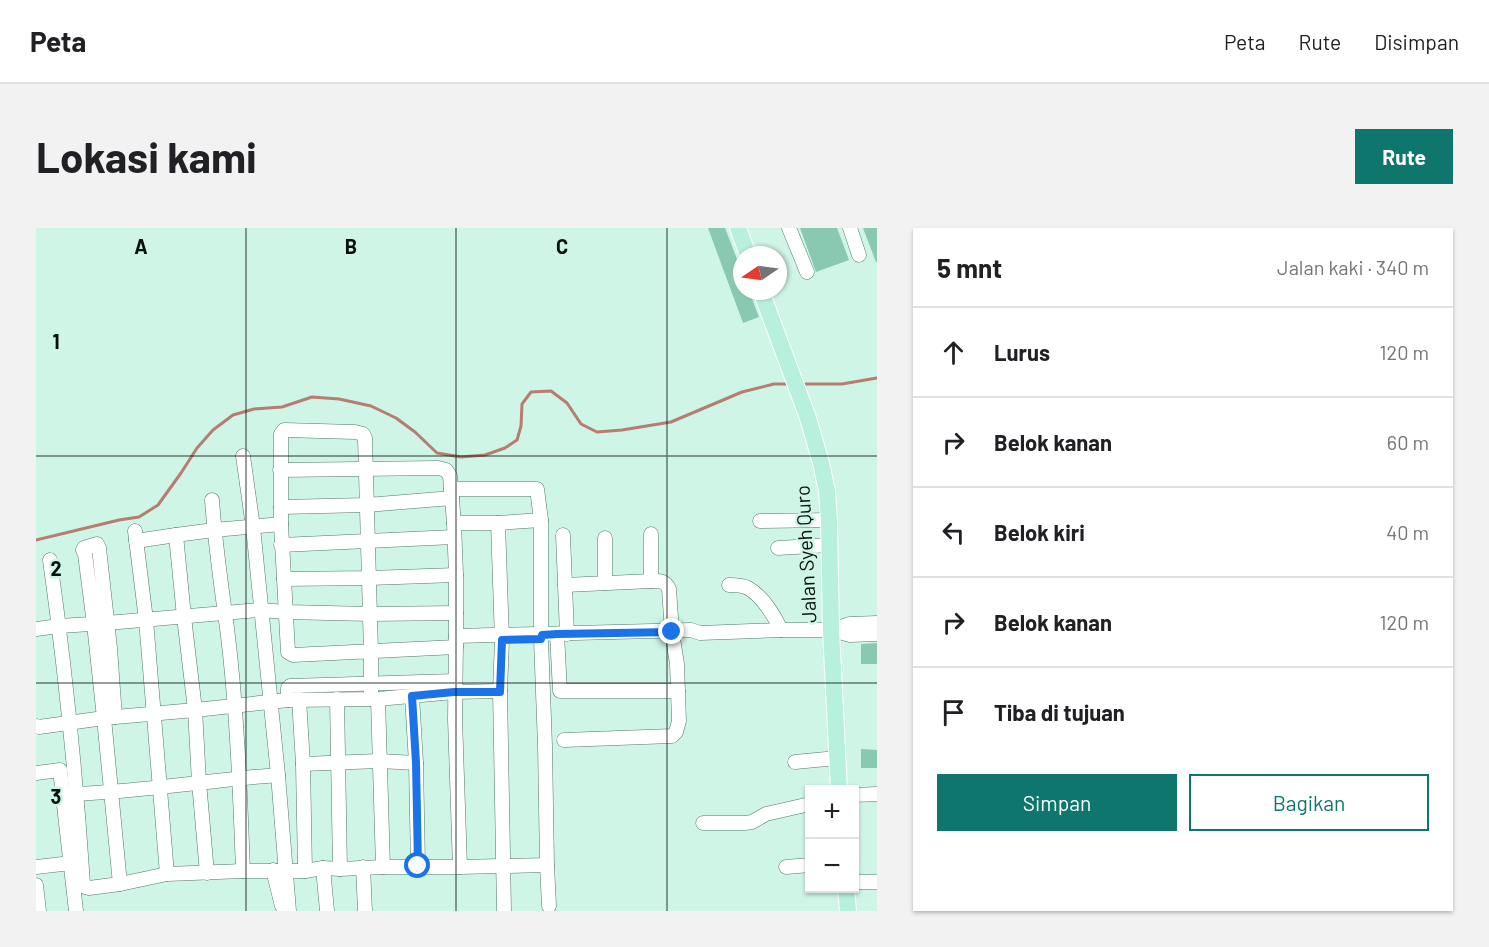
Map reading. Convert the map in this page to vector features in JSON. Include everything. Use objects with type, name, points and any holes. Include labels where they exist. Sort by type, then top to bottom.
[{"type":"main road","points":[[738,228],[745,246]]},
{"type":"main road","name":"Jalan Syeh Quro","points":[[764,300],[797,388],[821,463],[827,491],[839,785]]},
{"type":"main road","points":[[846,893],[848,911]]},
{"type":"street","points":[[789,228],[807,272]]},
{"type":"street","points":[[850,228],[859,255]]},
{"type":"street","points":[[383,867],[379,762],[371,684],[371,652],[367,506],[367,470],[365,438],[363,434],[355,432],[285,430],[281,434],[281,524],[287,649],[290,654],[371,652],[456,641],[560,635],[673,635],[691,630],[700,633],[831,630],[850,634],[877,634]]},
{"type":"street","points":[[243,456],[278,775],[283,911]]},
{"type":"street","points":[[280,470],[438,468],[446,470],[450,476],[456,575],[455,687],[460,867]]},
{"type":"street","points":[[281,507],[367,506],[451,493],[537,489],[541,520],[541,637],[549,906]]},
{"type":"street","points":[[212,500],[235,706],[243,871]]},
{"type":"street","points":[[282,545],[368,542],[498,523],[541,520]]},
{"type":"street","points":[[760,521],[829,520]]},
{"type":"street","points":[[498,523],[502,638],[500,692],[504,910]]},
{"type":"street","points":[[167,874],[146,620],[136,536],[176,535],[281,524]]},
{"type":"street","points":[[651,534],[651,581]]},
{"type":"street","points":[[176,535],[195,710],[207,873]]},
{"type":"street","points":[[563,535],[565,585],[560,635],[560,691],[678,691]]},
{"type":"street","points":[[605,538],[605,583]]},
{"type":"street","points":[[101,624],[83,550],[96,544],[99,548],[111,792],[120,884]]},
{"type":"street","points":[[778,548],[830,545]]},
{"type":"street","points":[[50,560],[60,626],[85,887],[120,884],[167,874],[363,867],[547,865]]},
{"type":"street","points":[[284,579],[456,575]]},
{"type":"street","points":[[564,740],[672,736],[679,722],[677,664],[667,584],[663,581],[651,581],[565,585]]},
{"type":"street","points":[[729,585],[748,588],[769,609],[781,630]]},
{"type":"street","points":[[36,629],[260,610],[370,614],[456,613]]},
{"type":"street","points":[[831,630],[850,624],[877,623]]},
{"type":"street","points":[[305,870],[303,764],[294,700],[288,688],[290,686],[371,684],[455,687],[500,692]]},
{"type":"street","points":[[36,726],[294,700],[412,696],[455,687]]},
{"type":"street","points":[[412,696],[418,866]]},
{"type":"street","points":[[336,699],[340,869]]},
{"type":"street","points":[[795,762],[837,758]]},
{"type":"street","points":[[303,764],[416,763]]},
{"type":"street","points":[[36,773],[60,770],[76,911]]},
{"type":"street","points":[[77,794],[278,775]]},
{"type":"street","points":[[859,795],[877,794]]},
{"type":"street","points":[[703,823],[745,824],[766,814],[805,805]]},
{"type":"street","points":[[36,867],[71,863]]},
{"type":"street","points":[[786,867],[805,865]]},
{"type":"street","points":[[363,867],[365,911]]},
{"type":"street","points":[[323,868],[327,911]]},
{"type":"street","points":[[280,870],[289,911]]},
{"type":"street","points":[[859,882],[877,882]]},
{"type":"street","points":[[36,885],[39,911]]},
{"type":"building","points":[[708,228],[725,228],[733,249],[733,296]]},
{"type":"building","points":[[800,228],[837,228],[849,260],[816,272]]},
{"type":"building","points":[[863,228],[877,228],[877,262],[876,262]]},
{"type":"building","points":[[735,300],[752,300],[759,317],[743,323]]},
{"type":"building","points":[[877,643],[877,664],[861,664],[861,644]]},
{"type":"building","points":[[861,749],[877,750],[877,768],[861,768]]},
{"type":"waterway","points":[[801,384],[842,384],[877,378]]},
{"type":"waterway","points":[[36,540],[139,517],[158,505],[197,448],[213,430],[233,415],[254,409],[282,407],[312,397],[339,399],[371,406],[396,418],[437,453],[461,457],[485,455],[505,448],[517,440],[521,426],[522,404],[531,392],[551,391],[567,403],[581,424],[597,432],[671,422],[742,392],[774,384],[789,384]]},
{"type":"route","points":[[418,866],[412,696],[454,692],[500,692],[502,640],[541,639],[542,635],[557,634],[672,632]]}]
